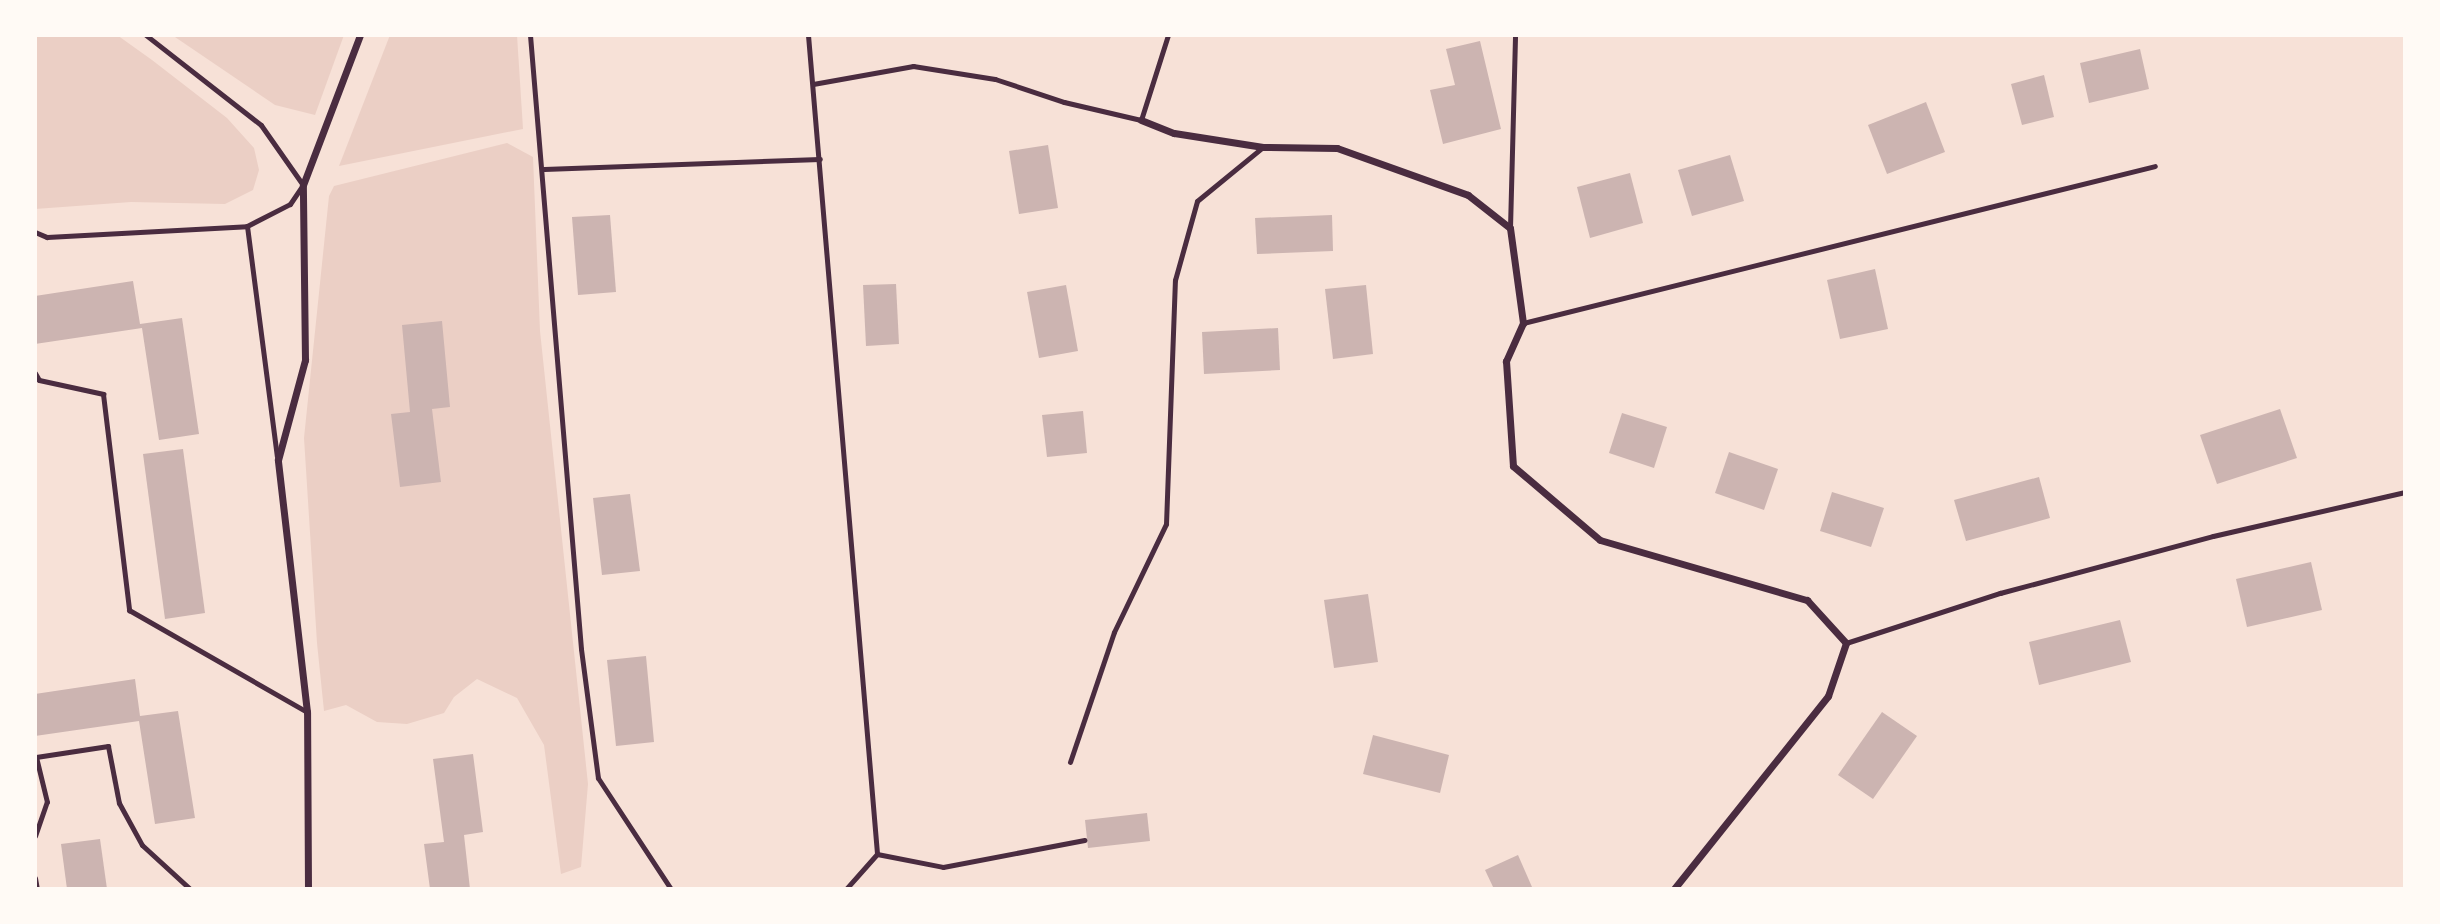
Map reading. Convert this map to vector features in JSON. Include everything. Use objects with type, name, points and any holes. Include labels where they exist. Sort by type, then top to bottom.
[{"type":"street","points":[[308,889],[307,712],[278,460],[305,360],[303,185],[360,35]]},
{"type":"street","points":[[1141,120],[1174,133],[1263,147],[1337,148],[1468,195],[1510,228],[1523,323],[1506,360],[1513,466],[1600,540],[1807,600],[1846,643],[1828,696],[1675,889]]},
{"type":"lane","points":[[35,232],[47,237],[247,226],[290,204],[303,185],[261,125],[146,35]]},
{"type":"lane","points":[[530,35],[544,169],[581,649],[598,778],[671,889]]},
{"type":"lane","points":[[808,35],[877,854],[846,889]]},
{"type":"lane","points":[[813,83],[914,66],[995,79],[1063,102],[1141,120],[1168,35]]},
{"type":"lane","points":[[1510,228],[1515,35]]},
{"type":"lane","points":[[1070,762],[1114,632],[1166,524],[1175,280],[1197,201],[1263,147]]},
{"type":"lane","points":[[544,169],[820,159]]},
{"type":"lane","points":[[1523,323],[2155,166]]},
{"type":"lane","points":[[247,226],[278,460]]},
{"type":"lane","points":[[35,373],[39,380],[103,394],[128,610],[307,712]]},
{"type":"lane","points":[[1846,643],[2000,593],[2213,536],[2405,492]]},
{"type":"lane","points":[[35,836],[47,802],[36,757],[108,746],[119,803],[142,845],[190,889]]},
{"type":"lane","points":[[877,854],[943,867],[1084,840]]},
{"type":"lane","points":[[35,878],[37,889]]},
{"type":"shaded area","points":[[35,35],[117,35],[227,118],[254,148],[259,170],[253,190],[225,204],[131,202],[35,209]]},
{"type":"shaded area","points":[[172,35],[344,35],[315,115],[275,105]]},
{"type":"shaded area","points":[[390,35],[517,35],[523,129],[339,166]]},
{"type":"shaded area","points":[[507,143],[533,157],[540,331],[588,784],[581,867],[561,874],[544,745],[517,698],[477,679],[454,697],[444,713],[407,724],[377,722],[346,705],[324,711],[317,643],[304,438],[329,196],[334,186]]},
{"type":"building","points":[[1480,41],[1501,129],[1443,144],[1430,90],[1455,85],[1446,49]]},
{"type":"building","points":[[2140,49],[2149,89],[2089,103],[2080,63]]},
{"type":"building","points":[[2044,75],[2054,117],[2022,125],[2011,84]]},
{"type":"building","points":[[1926,102],[1945,152],[1887,174],[1868,125]]},
{"type":"building","points":[[1048,145],[1058,208],[1019,214],[1009,151]]},
{"type":"building","points":[[1730,155],[1744,201],[1692,216],[1678,170]]},
{"type":"building","points":[[1630,173],[1643,223],[1590,238],[1577,187]]},
{"type":"building","points":[[610,215],[616,292],[578,295],[572,217]]},
{"type":"building","points":[[1332,215],[1333,251],[1257,254],[1255,218]]},
{"type":"building","points":[[1875,269],[1888,329],[1840,339],[1827,280]]},
{"type":"building","points":[[133,281],[140,324],[182,318],[199,434],[159,440],[142,328],[35,344],[35,296]]},
{"type":"building","points":[[896,284],[899,344],[866,346],[863,285]]},
{"type":"building","points":[[1066,285],[1078,351],[1039,358],[1027,292]]},
{"type":"building","points":[[1366,285],[1373,354],[1333,359],[1325,289]]},
{"type":"building","points":[[442,321],[450,407],[432,409],[441,482],[400,487],[391,414],[410,412],[402,325]]},
{"type":"building","points":[[1278,328],[1280,370],[1204,374],[1202,332]]},
{"type":"building","points":[[2280,409],[2297,458],[2217,484],[2200,435]]},
{"type":"building","points":[[1083,411],[1087,453],[1047,457],[1042,415]]},
{"type":"building","points":[[1622,413],[1667,427],[1654,468],[1609,453]]},
{"type":"building","points":[[183,449],[205,613],[165,619],[143,454]]},
{"type":"building","points":[[1729,452],[1778,469],[1764,510],[1715,493]]},
{"type":"building","points":[[2039,477],[2050,518],[1966,541],[1954,500]]},
{"type":"building","points":[[1832,492],[1884,508],[1871,547],[1820,531]]},
{"type":"building","points":[[630,494],[640,571],[602,575],[593,498]]},
{"type":"building","points":[[2311,562],[2322,610],[2247,627],[2236,579]]},
{"type":"building","points":[[1368,594],[1378,662],[1334,668],[1324,600]]},
{"type":"building","points":[[2120,620],[2131,662],[2039,685],[2029,642]]},
{"type":"building","points":[[646,656],[654,742],[616,746],[607,660]]},
{"type":"building","points":[[135,679],[140,716],[178,711],[195,818],[155,824],[139,721],[35,736],[35,694]]},
{"type":"building","points":[[1882,712],[1917,736],[1873,799],[1838,775]]},
{"type":"building","points":[[1373,735],[1449,755],[1440,793],[1363,774]]},
{"type":"building","points":[[473,754],[483,832],[464,835],[470,889],[430,889],[424,844],[444,842],[433,759]]},
{"type":"building","points":[[1147,813],[1150,841],[1088,848],[1085,820]]},
{"type":"building","points":[[100,839],[107,889],[67,889],[61,844]]},
{"type":"building","points":[[1518,855],[1532,887],[1494,889],[1485,870]]}]
